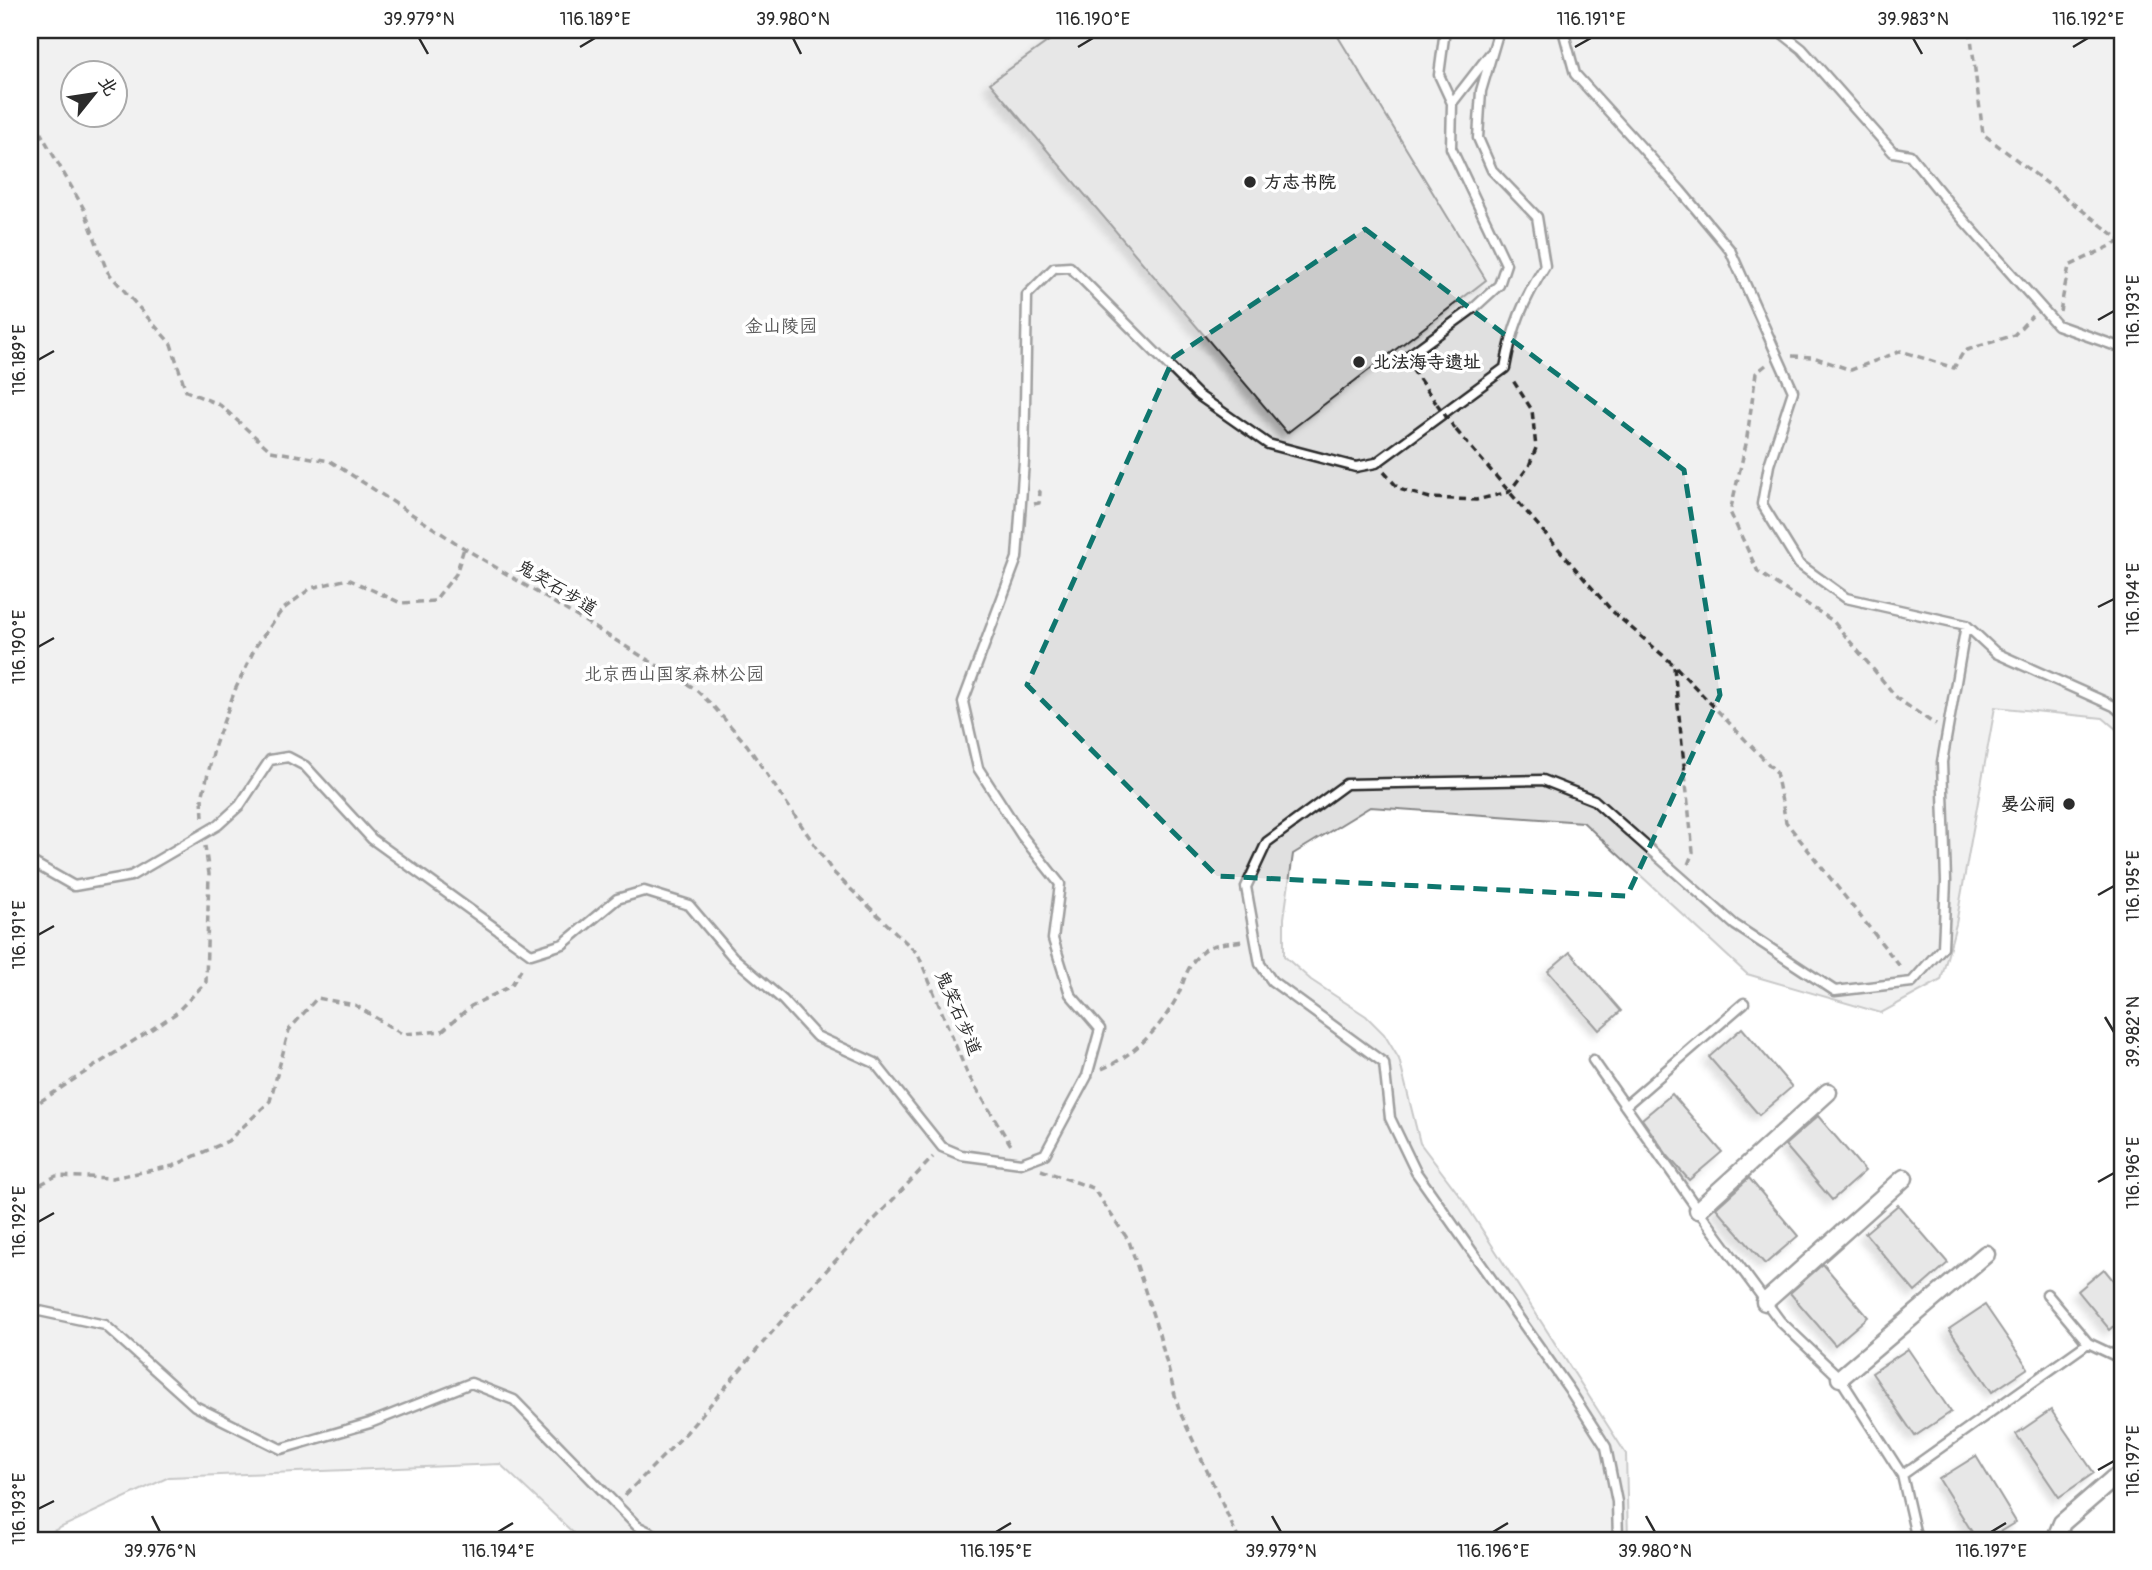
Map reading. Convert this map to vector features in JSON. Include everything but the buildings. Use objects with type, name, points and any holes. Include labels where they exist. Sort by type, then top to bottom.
[{"type":"street","points":[[1698,1210],[1828,1091]]},
{"type":"street","points":[[1765,1302],[1904,1178]]},
{"type":"street","points":[[1840,1378],[1986,1254]]},
{"type":"street","points":[[2055,1540],[2062,1523],[2114,1478]]},
{"type":"lane","points":[[1404,359],[1475,307],[1499,285],[1506,264],[1451,148],[1452,103],[1440,75],[1445,30]]},
{"type":"lane","points":[[30,861],[74,886],[131,876],[218,825],[240,805],[270,760],[288,757],[305,766],[372,839],[531,954],[563,944],[617,899],[644,891],[689,905],[733,957],[783,1000],[816,1036],[875,1063],[942,1147],[961,1155],[1021,1163],[1045,1154],[1087,1076],[1100,1029],[1070,994],[1053,939],[1060,884],[1023,836],[978,768],[963,702],[1017,558],[1024,461],[1027,295],[1054,268],[1070,267],[1198,395],[1268,444],[1356,467],[1376,463],[1505,368],[1511,333],[1527,295],[1545,267],[1537,217],[1492,170],[1478,138],[1481,91],[1499,30]]},
{"type":"lane","points":[[1563,30],[1575,74],[1681,190],[1730,250],[1793,391],[1769,465],[1762,504],[1799,565],[1846,598],[1966,625],[1996,653],[2114,706],[2122,713]]},
{"type":"lane","points":[[1708,30],[1780,31],[1893,152],[1910,155],[2057,325],[2122,348]]},
{"type":"lane","points":[[1793,30],[1794,44]]},
{"type":"lane","points":[[1452,103],[1493,50]]},
{"type":"lane","points":[[1618,1540],[1617,1502],[1606,1447],[1569,1389],[1416,1172],[1390,1118],[1384,1063],[1272,981],[1260,964],[1246,887],[1267,842],[1346,785],[1543,780],[1594,800],[1735,925],[1835,991],[1912,982],[1943,947],[1946,881],[1942,762],[1966,625]]},
{"type":"lane","points":[[1625,1105],[1744,1003]]},
{"type":"lane","points":[[1593,1060],[1765,1302],[1780,1321],[1840,1378],[1902,1475],[1917,1540]]},
{"type":"lane","points":[[2047,1294],[2088,1343],[2122,1359]]},
{"type":"lane","points":[[30,1309],[105,1325],[195,1406],[281,1449],[370,1423],[471,1383],[514,1400],[637,1525],[666,1540]]},
{"type":"lane","points":[[1902,1475],[2088,1343]]},
{"type":"path","points":[[1970,30],[1983,134],[2122,241],[2070,266],[2057,325]]},
{"type":"path","name":"鬼笑石步道","points":[[30,109],[35,123],[84,209],[107,271],[171,344],[186,391],[220,405],[271,451],[330,461],[464,548],[694,688],[713,706],[747,745],[833,872],[918,954],[967,1073],[1021,1163]]},
{"type":"path","points":[[1777,356],[1813,357],[1851,370],[1901,351],[1954,368],[1965,351],[2014,335],[2041,307]]},
{"type":"path","points":[[1404,359],[1457,430],[1612,611],[1674,665],[1776,772],[1786,822],[1912,982]]},
{"type":"path","points":[[1376,463],[1399,488],[1430,498],[1476,500],[1509,492],[1529,466],[1536,448],[1532,410],[1505,368]]},
{"type":"path","points":[[1674,665],[1693,852],[1683,877]]},
{"type":"path","points":[[1087,1076],[1123,1060],[1151,1034],[1177,998],[1186,971],[1208,947],[1254,939]]},
{"type":"path","points":[[30,1190],[56,1176],[112,1178],[173,1166],[228,1141],[270,1101],[289,1030],[317,998],[355,1005],[402,1034],[442,1031],[471,1006],[511,986],[531,954]]},
{"type":"path","points":[[616,1503],[686,1433],[808,1290],[942,1147]]},
{"type":"path","points":[[1021,1163],[1093,1188],[1129,1241],[1159,1334],[1179,1410],[1239,1540]]},
{"type":"highlighted area","points":[[1365,229],[1684,470],[1720,695],[1627,896],[1217,876],[1027,685],[1174,357]]},
{"type":"green space","name":"北京西山国家森林公园","points":[[30,30],[2122,30],[2122,734],[2103,718],[1995,707],[1956,924],[1941,980],[1881,1013],[1747,974],[1583,822],[1370,807],[1293,854],[1284,918],[1284,956],[1311,980],[1366,1016],[1384,1034],[1399,1059],[1420,1143],[1463,1200],[1626,1454],[1628,1540],[581,1540],[500,1464],[169,1477],[30,1540]]},
{"type":"place","name":"方志书院","points":[[1250,182]]},
{"type":"place","name":"北法海寺遗址","points":[[1359,362]]},
{"type":"place","name":"晏公祠","points":[[2069,804]]},
{"type":"park label","name":"金山陵园","points":[[781,326]]}]
